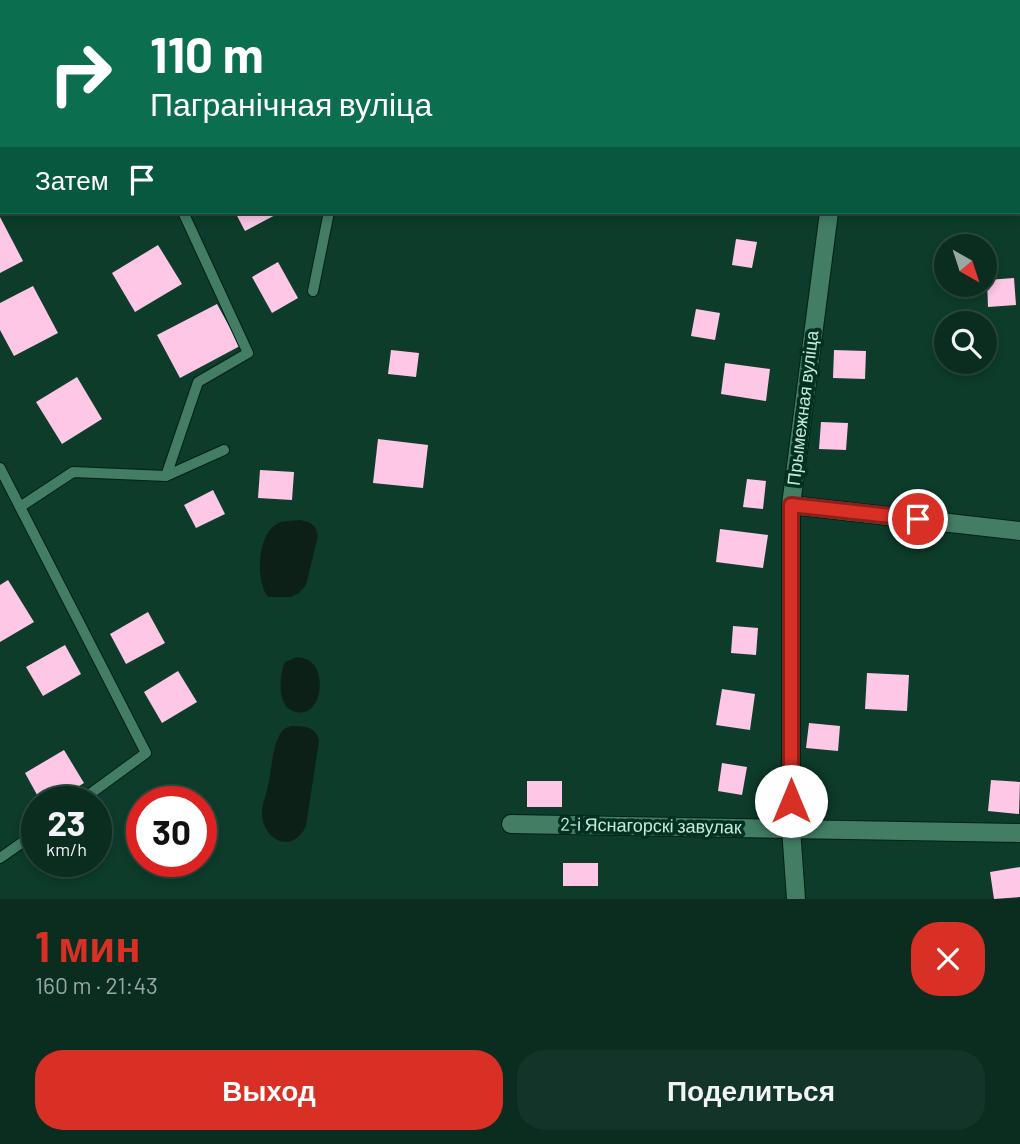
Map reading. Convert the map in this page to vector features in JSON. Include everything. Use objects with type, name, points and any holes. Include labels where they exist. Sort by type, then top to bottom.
[{"type":"street","name":"Прымежная вуліца","points":[[796,899],[792,828],[791,505],[828,214]]},
{"type":"street","points":[[791,505],[1020,531]]},
{"type":"street","name":"2-і Яснагорскі завулак","points":[[511,824],[1020,833]]},
{"type":"lane","points":[[166,476],[198,382],[248,353],[184,214]]},
{"type":"lane","points":[[313,291],[330,214]]},
{"type":"lane","points":[[20,507],[73,472],[166,476],[224,450]]},
{"type":"lane","points":[[0,468],[146,754],[101,786]]},
{"type":"lane","points":[[0,858],[21,843]]},
{"type":"shaded area","points":[[300,520],[315,527],[318,536],[306,585],[291,597],[268,597],[260,570],[265,538],[277,524]]},
{"type":"shaded area","points":[[297,657],[309,661],[315,667],[320,683],[317,701],[311,709],[302,712],[293,711],[285,705],[281,691],[285,662]]},
{"type":"shaded area","points":[[291,726],[312,730],[319,741],[306,826],[301,834],[288,842],[271,835],[262,813],[276,742],[285,728]]},
{"type":"building","points":[[236,214],[277,214],[245,231]]},
{"type":"building","points":[[0,217],[23,261],[0,273]]},
{"type":"building","points":[[736,239],[757,242],[752,268],[732,265]]},
{"type":"building","points":[[158,245],[182,284],[135,312],[112,273]]},
{"type":"building","points":[[278,262],[298,298],[272,313],[252,277]]},
{"type":"building","points":[[1014,278],[1016,305],[988,307],[988,298],[998,298],[998,279]]},
{"type":"building","points":[[33,286],[58,333],[14,356],[0,330],[0,303]]},
{"type":"building","points":[[217,304],[240,346],[180,378],[157,335]]},
{"type":"building","points":[[696,309],[720,313],[715,340],[691,336]]},
{"type":"building","points":[[391,350],[419,353],[416,377],[388,374]]},
{"type":"building","points":[[834,350],[866,351],[865,379],[833,378]]},
{"type":"building","points":[[725,363],[770,369],[766,401],[721,394]]},
{"type":"building","points":[[77,377],[102,419],[62,444],[36,402]]},
{"type":"building","points":[[821,422],[848,423],[846,450],[819,449]]},
{"type":"building","points":[[378,439],[428,445],[423,488],[373,483]]},
{"type":"building","points":[[260,470],[294,472],[292,500],[258,498]]},
{"type":"building","points":[[747,479],[766,481],[763,509],[743,507]]},
{"type":"building","points":[[213,490],[225,514],[196,528],[184,505]]},
{"type":"building","points":[[720,529],[768,535],[763,568],[716,562]]},
{"type":"building","points":[[8,580],[34,622],[0,642],[0,585]]},
{"type":"building","points":[[148,612],[165,643],[126,664],[110,634]]},
{"type":"building","points":[[733,626],[758,628],[756,655],[731,653]]},
{"type":"building","points":[[65,645],[81,674],[43,696],[26,667]]},
{"type":"building","points":[[178,671],[197,702],[162,723],[144,692]]},
{"type":"building","points":[[867,673],[909,675],[907,711],[865,709]]},
{"type":"building","points":[[722,689],[755,694],[750,730],[716,725]]},
{"type":"building","points":[[809,723],[840,726],[838,751],[806,748]]},
{"type":"building","points":[[64,750],[84,783],[79,786],[32,786],[25,773]]},
{"type":"building","points":[[722,763],[747,767],[742,795],[718,791]]},
{"type":"building","points":[[991,780],[1020,782],[1019,814],[988,811]]},
{"type":"building","points":[[527,781],[562,781],[562,807],[527,807]]},
{"type":"building","points":[[563,863],[598,863],[598,886],[563,886]]},
{"type":"building","points":[[1020,867],[1020,897],[994,899],[990,872]]},
{"type":"route","points":[[791,801],[791,505],[918,519]]}]
